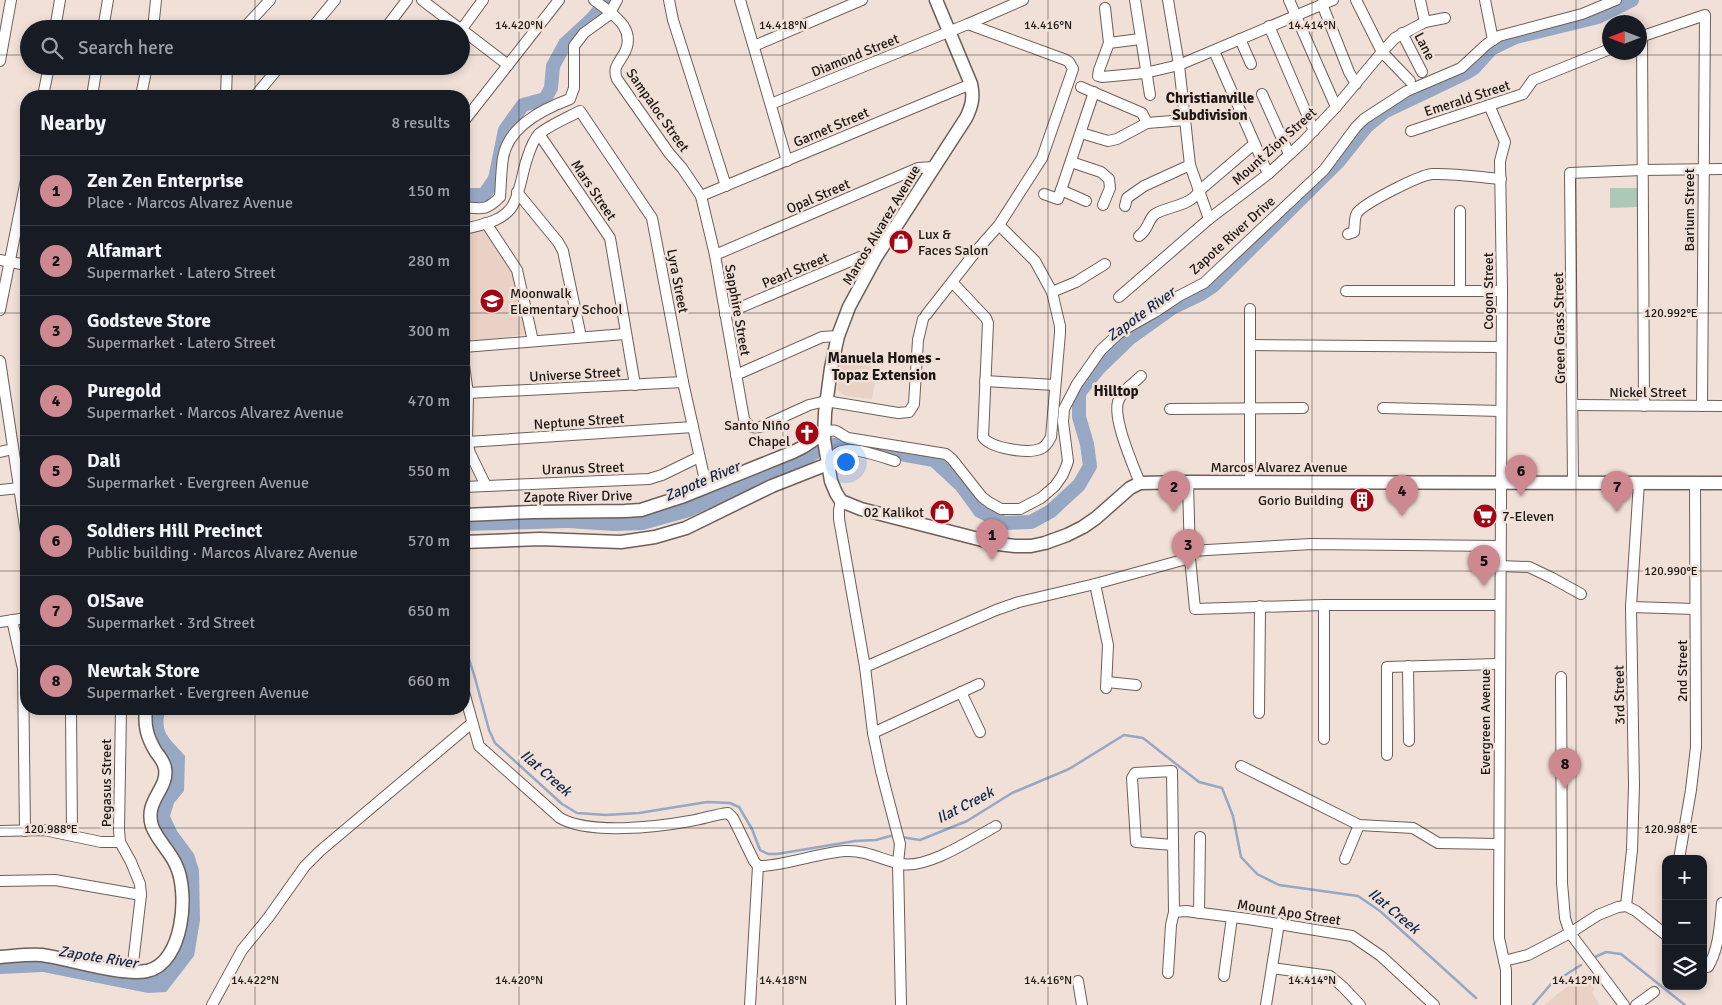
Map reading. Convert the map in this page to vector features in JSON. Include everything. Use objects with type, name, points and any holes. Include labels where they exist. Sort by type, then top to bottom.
[{"type":"main road","name":"Marcos Alvarez Avenue","points":[[841,501],[831,480],[824,436],[826,401],[838,336],[849,307],[876,257],[970,110],[974,94],[936,0]]},
{"type":"main road","name":"Zapote River Drive","points":[[470,515],[641,510],[684,496],[794,452],[824,436]]},
{"type":"main road","points":[[470,542],[540,539],[621,542],[655,537],[686,528],[827,459]]},
{"type":"main road","name":"Marcos Alvarez Avenue","points":[[1140,484],[1188,482],[1722,482]]},
{"type":"main road","points":[[841,501],[861,509],[940,530],[998,544],[1023,546],[1045,543],[1083,527],[1130,488],[1140,484]]},
{"type":"main road","points":[[0,957],[40,955],[132,972],[154,969],[166,960],[178,938],[181,914],[180,878],[176,864],[152,825],[151,807],[165,777],[165,768],[148,736],[145,727],[146,715]]},
{"type":"street","points":[[0,61],[11,0]]},
{"type":"street","points":[[57,20],[60,0]]},
{"type":"street","points":[[105,20],[108,0]]},
{"type":"street","points":[[154,20],[156,0]]},
{"type":"street","points":[[251,20],[270,0]]},
{"type":"street","points":[[318,20],[335,0]]},
{"type":"street","points":[[392,20],[407,0]]},
{"type":"street","points":[[422,0],[448,20]]},
{"type":"street","points":[[468,20],[483,0]]},
{"type":"street","points":[[470,113],[559,0]]},
{"type":"street","points":[[470,207],[491,206],[500,197],[503,157],[510,139],[530,117],[570,99],[574,88],[574,46],[584,33],[602,21],[611,12],[617,0]]},
{"type":"street","points":[[669,0],[672,15],[726,186]]},
{"type":"street","points":[[740,0],[787,160]]},
{"type":"street","points":[[754,46],[862,0]]},
{"type":"street","name":"Diamond Street","points":[[771,104],[968,24],[1021,0]]},
{"type":"street","points":[[1135,0],[1145,73],[1150,95]]},
{"type":"street","points":[[1289,0],[1336,107]]},
{"type":"street","points":[[1105,8],[1109,42],[1099,70],[1098,76],[1102,77],[1145,73],[1179,65],[1333,0]]},
{"type":"street","points":[[1356,0],[1382,52],[1410,81]]},
{"type":"street","points":[[1420,0],[1425,22]]},
{"type":"street","points":[[1485,0],[1493,40]]},
{"type":"street","name":"Zapote River Drive","points":[[824,436],[831,430],[838,431],[848,438],[946,454],[976,490],[990,503],[1001,509],[1014,510],[1020,510],[1030,505],[1055,486],[1062,476],[1068,461],[1063,422],[1064,409],[1077,384],[1101,350],[1118,334],[1179,296],[1204,283],[1324,170],[1356,126],[1407,92],[1461,68],[1493,40],[1506,34],[1582,14],[1616,0]]},
{"type":"street","points":[[1170,1],[1190,165],[1209,219]]},
{"type":"street","points":[[597,3],[611,12]]},
{"type":"street","points":[[1322,4],[1349,72],[1356,84]]},
{"type":"street","name":"Sampaloc Street","points":[[611,12],[618,18],[628,33],[626,48],[615,68],[617,79],[669,153],[682,168],[700,196]]},
{"type":"street","name":"Barium Street","points":[[1647,35],[1705,15],[1702,406]]},
{"type":"street","name":"Mount Zion Street","points":[[1119,297],[1209,219],[1268,174],[1314,131],[1382,52],[1402,33],[1425,22],[1445,18]]},
{"type":"street","points":[[826,401],[898,413],[909,412],[914,404],[918,340],[925,317],[999,225],[1042,158],[1073,69],[1066,60],[968,24]]},
{"type":"street","points":[[1269,26],[1314,131]]},
{"type":"street","name":"Lane","points":[[1402,33],[1422,72]]},
{"type":"street","points":[[470,37],[508,65]]},
{"type":"street","points":[[1109,42],[1140,39]]},
{"type":"street","points":[[1240,39],[1251,64]]},
{"type":"street","points":[[1214,50],[1268,174]]},
{"type":"street","name":"Emerald Street","points":[[1411,131],[1523,94],[1533,80],[1602,52]]},
{"type":"street","points":[[1641,60],[1644,406]]},
{"type":"street","points":[[44,90],[46,75]]},
{"type":"street","points":[[93,90],[96,75]]},
{"type":"street","points":[[142,90],[145,75]]},
{"type":"street","points":[[226,90],[227,75]]},
{"type":"street","points":[[260,90],[272,75]]},
{"type":"street","name":"Garnet Street","points":[[700,196],[971,84]]},
{"type":"street","points":[[1081,87],[1142,113],[1147,123]]},
{"type":"street","points":[[1044,194],[1058,199],[1094,92]]},
{"type":"street","points":[[1262,94],[1289,154]]},
{"type":"street","name":"Cogon Street","points":[[1489,105],[1505,142],[1500,156],[1502,291],[1500,482]]},
{"type":"street","name":"Lyra Street","points":[[539,134],[580,111],[652,218],[683,382],[704,476]]},
{"type":"street","points":[[1081,133],[1108,142],[1147,123],[1185,120]]},
{"type":"street","points":[[470,227],[502,216],[514,204],[529,151],[539,134]]},
{"type":"street","name":"Mars Street","points":[[539,134],[610,238],[635,384]]},
{"type":"street","points":[[1138,236],[1145,230],[1153,215],[1189,201],[1254,144]]},
{"type":"street","points":[[1071,162],[1101,172],[1109,179],[1110,188],[1103,205]]},
{"type":"street","points":[[1125,206],[1127,198],[1144,186],[1190,165]]},
{"type":"street","name":"Opal Street","points":[[715,255],[918,168],[934,168]]},
{"type":"street","points":[[1642,170],[1722,169]]},
{"type":"street","name":"Green Grass Street","points":[[1573,483],[1574,405],[1570,173],[1642,170]]},
{"type":"street","points":[[1348,234],[1354,232],[1355,219],[1359,211],[1384,195],[1420,177],[1440,174],[1501,179]]},
{"type":"street","points":[[1061,190],[1086,201]]},
{"type":"street","points":[[517,192],[558,242],[563,251],[580,337]]},
{"type":"street","name":"Sapphire Street","points":[[700,196],[715,255],[744,419],[751,427],[757,428],[810,405],[826,401]]},
{"type":"street","points":[[0,310],[5,261],[20,203]]},
{"type":"street","points":[[1460,211],[1460,291]]},
{"type":"street","points":[[486,223],[517,270],[533,341]]},
{"type":"street","points":[[953,283],[986,318],[988,323],[983,437],[989,443],[1009,449],[1034,450],[1040,448],[1048,442],[1052,429],[1060,326],[1052,292],[1034,261],[999,225]]},
{"type":"street","name":"Pearl Street","points":[[725,314],[860,257],[876,257]]},
{"type":"street","points":[[5,261],[20,264]]},
{"type":"street","points":[[1052,292],[1076,282],[1105,264]]},
{"type":"street","points":[[1346,291],[1502,291]]},
{"type":"street","points":[[1250,309],[1250,482]]},
{"type":"street","points":[[470,346],[626,334]]},
{"type":"street","points":[[736,375],[822,337],[838,336]]},
{"type":"street","points":[[1250,345],[1501,347]]},
{"type":"street","points":[[0,361],[20,494]]},
{"type":"street","points":[[1140,484],[1117,415],[1118,402],[1123,392],[1141,376]]},
{"type":"street","points":[[985,381],[1055,385]]},
{"type":"street","name":"Universe Street","points":[[470,393],[683,382]]},
{"type":"street","name":"Nickel Street","points":[[1574,405],[1722,406]]},
{"type":"street","points":[[1170,409],[1303,408]]},
{"type":"street","points":[[1383,408],[1501,411]]},
{"type":"street","name":"Neptune Street","points":[[470,442],[693,427]]},
{"type":"street","points":[[0,452],[13,450]]},
{"type":"street","points":[[827,459],[846,450],[862,452],[895,461]]},
{"type":"street","points":[[470,453],[486,486]]},
{"type":"street","name":"Uranus Street","points":[[470,487],[649,479],[662,475],[699,456]]},
{"type":"street","points":[[1188,482],[1190,555],[1195,608],[1324,605],[1499,605]]},
{"type":"street","name":"Evergreen Avenue","points":[[1500,482],[1500,938],[1506,970],[1506,1005]]},
{"type":"street","name":"3rd Street","points":[[1626,906],[1632,850],[1634,786],[1631,607],[1640,482]]},
{"type":"street","name":"2nd Street","points":[[1680,855],[1696,747],[1695,482]]},
{"type":"street","points":[[0,490],[19,488]]},
{"type":"street","points":[[841,501],[839,519],[865,667],[873,733],[900,844],[898,863],[901,1005]]},
{"type":"street","points":[[865,667],[1018,602],[1095,584],[1190,555],[1311,544],[1500,546]]},
{"type":"street","points":[[1500,566],[1529,567],[1581,594]]},
{"type":"street","points":[[1095,584],[1108,645],[1107,685],[1136,684]]},
{"type":"street","points":[[1324,605],[1324,739]]},
{"type":"street","points":[[1260,606],[1260,713]]},
{"type":"street","points":[[1631,607],[1696,609]]},
{"type":"street","points":[[0,622],[20,619]]},
{"type":"street","points":[[12,620],[20,656]]},
{"type":"street","points":[[1387,755],[1387,667],[1499,664]]},
{"type":"street","points":[[1408,666],[1409,741]]},
{"type":"street","points":[[1561,678],[1562,883],[1565,918],[1570,933],[1624,1005]]},
{"type":"street","points":[[873,733],[979,684]]},
{"type":"street","points":[[961,692],[980,732]]},
{"type":"street","points":[[24,715],[25,831]]},
{"type":"street","points":[[71,715],[72,835]]},
{"type":"street","name":"Pegasus Street","points":[[121,715],[120,842],[136,872],[141,895],[132,972]]},
{"type":"street","points":[[470,715],[476,739],[484,751],[564,820],[604,828],[628,828],[669,825],[728,813],[758,866],[750,1005]]},
{"type":"street","points":[[212,1005],[242,950],[268,918],[305,866],[472,723]]},
{"type":"street","points":[[1241,766],[1359,825],[1412,828],[1438,843],[1499,844]]},
{"type":"street","points":[[1168,973],[1171,925],[1174,912],[1172,771],[1135,773],[1132,778],[1136,842],[1173,845]]},
{"type":"street","points":[[1345,859],[1359,825]]},
{"type":"street","points":[[758,866],[770,866],[846,851],[861,851],[898,863],[922,863],[952,850],[996,826]]},
{"type":"street","points":[[0,831],[44,830],[101,842],[120,842]]},
{"type":"street","points":[[1199,913],[1200,837]]},
{"type":"street","points":[[0,881],[55,880],[141,895]]},
{"type":"street","points":[[1707,967],[1712,960],[1719,931],[1722,903]]},
{"type":"street","points":[[1504,961],[1528,955],[1570,933],[1603,912],[1618,907],[1626,906],[1662,932]]},
{"type":"street","name":"Mount Apo Street","points":[[1174,912],[1186,911],[1232,916],[1352,936],[1382,956],[1434,1005]]},
{"type":"street","points":[[1224,976],[1232,916]]},
{"type":"street","points":[[1266,1005],[1278,923]]},
{"type":"street","points":[[1272,968],[1330,976],[1360,1005]]},
{"type":"street","points":[[1078,981],[1082,1005]]},
{"type":"street","points":[[1636,1005],[1654,992]]},
{"type":"shaded area","name":"Moonwalk Elementary School","points":[[483,229],[513,269],[528,334],[470,342],[470,233]]},
{"type":"shaded area","points":[[840,360],[878,367],[872,399],[846,396],[837,389]]},
{"type":"shaded area","points":[[1583,974],[1595,988],[1592,992],[1599,1005],[1544,1005]]},
{"type":"green space","points":[[1610,188],[1638,188],[1638,207],[1610,208]]},
{"type":"water","points":[[818,444],[819,458],[810,464],[690,517],[643,530],[614,531],[567,528],[470,531],[470,519],[634,516]]},
{"type":"water","points":[[148,715],[164,715],[163,724],[167,735],[185,756],[184,791],[174,803],[170,816],[177,831],[194,854],[199,870],[200,920],[194,956],[166,992],[148,993],[43,972],[0,974],[0,957],[42,956],[134,975],[160,972],[175,948],[184,887],[158,826],[153,807],[165,784],[149,732]]},
{"type":"waterway","points":[[470,195],[484,195],[495,179],[505,130],[523,105],[545,99],[551,88],[553,66],[565,44],[591,20],[608,0]]},
{"type":"waterway","name":"Zapote River","points":[[815,451],[830,445],[844,444],[934,460],[961,485],[980,511],[1004,523],[1031,522],[1051,511],[1079,485],[1090,466],[1087,444],[1079,417],[1079,393],[1099,368],[1130,338],[1172,308],[1213,286],[1339,161],[1367,126],[1384,112],[1468,72],[1491,49],[1501,44],[1516,37],[1598,17],[1632,0]]},
{"type":"waterway","name":"Ilat Creek","points":[[470,662],[489,730],[495,743],[562,804],[577,813],[606,815],[639,813],[707,802],[730,803],[739,807],[752,829],[760,850],[768,854],[896,836]]},
{"type":"waterway","name":"Ilat Creek","points":[[901,837],[920,840],[967,821],[1012,793],[1069,769],[1124,735],[1143,738],[1199,782],[1222,788],[1233,816],[1241,857],[1257,874],[1279,885],[1358,896],[1380,911],[1476,998]]},
{"type":"waterway","name":"Ilat Creek","points":[[1595,957],[1606,952],[1621,954],[1685,1005]]},
{"type":"waterway","name":"Ilat Creek","points":[[1533,1005],[1551,984],[1581,965]]},
{"type":"place","name":"Lux & Faces Salon","points":[[901,242]]},
{"type":"place","name":"Moonwalk Elementary School","points":[[492,301]]},
{"type":"place","name":"Santo Niño Chapel","points":[[807,433]]},
{"type":"place","name":"Soldiers Hill Precinct","points":[[1521,496]]},
{"type":"place","name":"Gorio Building","points":[[1362,500]]},
{"type":"place","name":"02 Kalikot","points":[[942,512]]},
{"type":"place","name":"Alfamart","points":[[1174,512]]},
{"type":"place","name":"O!Save","points":[[1617,512]]},
{"type":"place","name":"Puregold","points":[[1402,516]]},
{"type":"place","name":"7-Eleven","points":[[1485,516]]},
{"type":"place","name":"Zen Zen Enterprise","points":[[992,560]]},
{"type":"place","name":"Godsteve Store","points":[[1188,570]]},
{"type":"place","name":"Dali","points":[[1484,586]]},
{"type":"place","name":"Newtak Store","points":[[1565,789]]},
{"type":"district","name":"Christianville Subdivision","points":[[1210,106]]},
{"type":"district","name":"Manuela Homes - Topaz Extension","points":[[884,366]]},
{"type":"district","name":"Hilltop","points":[[1116,391]]}]
